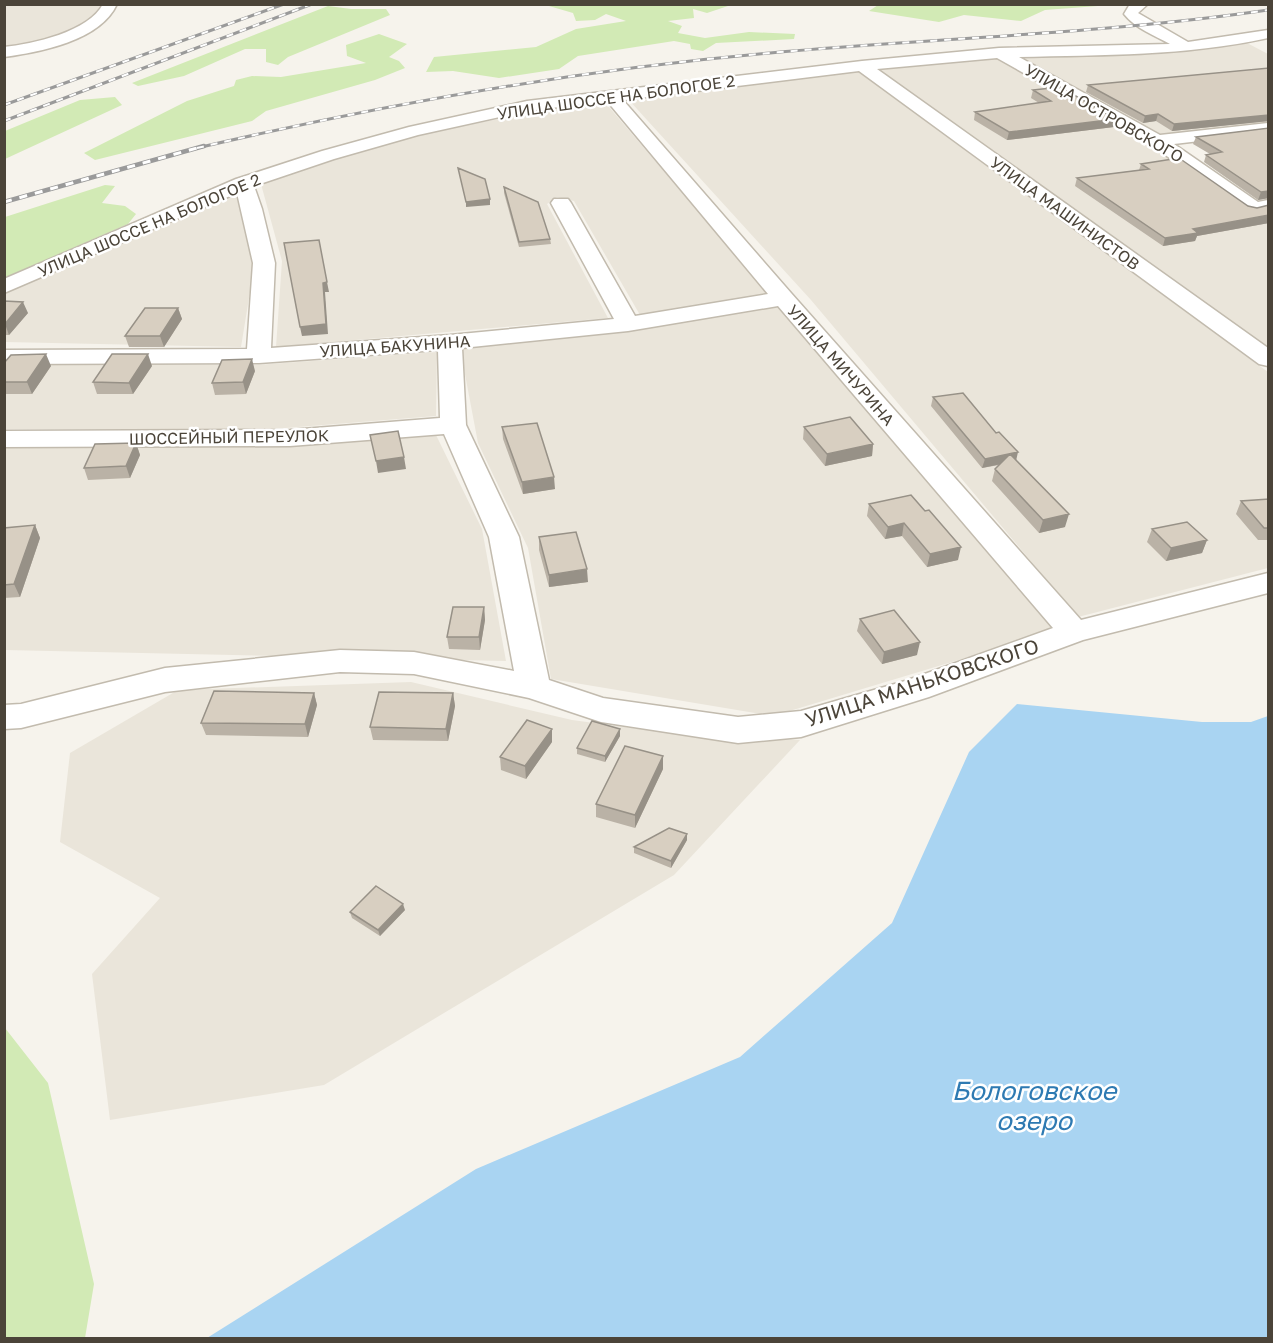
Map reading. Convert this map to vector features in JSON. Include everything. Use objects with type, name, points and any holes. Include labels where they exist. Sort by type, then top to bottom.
[{"type":"street","points":[[4,52],[45,47],[68,39],[107,13],[110,4]]},
{"type":"street","points":[[1140,4],[1131,14],[1137,20],[1172,37],[1185,47]]},
{"type":"street","name":"УЛИЦА ШОССЕ НА БОЛОГОЕ 2","points":[[4,287],[243,183],[328,155],[415,131],[527,106],[862,66],[999,53],[1138,51],[1240,40],[1269,34]]},
{"type":"street","name":"УЛИЦА ОСТРОВСКОГО","points":[[999,53],[1157,141],[1254,208],[1269,206]]},
{"type":"street","name":"УЛИЦА МАШИНИСТОВ","points":[[862,66],[1269,359]]},
{"type":"street","name":"УЛИЦА МИЧУРИНА","points":[[610,95],[783,298],[1074,632]]},
{"type":"street","points":[[1157,141],[1269,128]]},
{"type":"street","points":[[243,183],[252,209],[264,263],[259,356]]},
{"type":"street","points":[[561,203],[628,324]]},
{"type":"street","name":"УЛИЦА БАКУНИНА","points":[[4,357],[259,356],[450,342],[628,324],[783,298]]},
{"type":"street","points":[[450,342],[453,425],[504,537],[534,687]]},
{"type":"street","name":"ШОССЕЙНЫЙ ПЕРЕУЛОК","points":[[4,439],[290,438],[453,425]]},
{"type":"street","name":"УЛИЦА МАНЬКОВСКОГО","points":[[4,717],[21,716],[165,680],[340,661],[414,663],[534,687],[601,710],[738,730],[801,724],[917,689],[1074,632],[1269,583]]},
{"type":"shaded area","points":[[22,4],[100,5],[97,13],[59,39],[5,49],[4,6]]},
{"type":"shaded area","points":[[1247,43],[1268,54],[1268,127],[1167,142],[1012,56],[1151,54]]},
{"type":"shaded area","points":[[998,55],[1160,147],[1268,223],[1268,349],[872,67]]},
{"type":"shaded area","points":[[856,70],[1268,372],[1268,568],[1078,617],[811,300],[627,98]]},
{"type":"shaded area","points":[[603,100],[768,293],[640,315],[574,201],[557,197],[547,204],[608,318],[276,347],[282,261],[261,184],[351,154],[440,130]]},
{"type":"shaded area","points":[[235,192],[255,261],[241,347],[5,342],[5,292]]},
{"type":"shaded area","points":[[780,305],[1061,629],[773,716],[551,679],[528,548],[478,443],[460,348]]},
{"type":"shaded area","points":[[437,352],[436,416],[273,429],[5,429],[5,364],[256,365]]},
{"type":"shaded area","points":[[436,435],[482,529],[506,661],[5,650],[5,447],[255,446]]},
{"type":"shaded area","points":[[411,682],[572,720],[639,729],[800,740],[674,875],[324,1085],[110,1120],[92,974],[160,898],[60,842],[70,753],[178,690]]},
{"type":"green space","points":[[731,5],[707,13],[693,9],[694,18],[668,21],[682,26],[678,33],[705,38],[749,32],[795,34],[794,39],[716,43],[703,51],[691,49],[690,44],[674,41],[578,56],[559,69],[499,78],[453,71],[426,72],[434,57],[536,47],[576,29],[626,21],[606,14],[595,20],[576,21],[573,13],[549,6]]},
{"type":"green space","points":[[878,5],[1111,5],[1045,10],[1021,21],[964,15],[939,22],[869,11]]},
{"type":"green space","points":[[328,6],[351,9],[386,9],[390,15],[288,57],[278,65],[266,62],[266,49],[245,49],[184,76],[138,86],[132,83]]},
{"type":"green space","points":[[379,34],[407,44],[389,57],[399,61],[405,68],[375,80],[266,111],[252,121],[95,160],[84,153],[187,101],[234,86],[236,80],[252,76],[281,77],[366,63],[347,56],[346,45]]},
{"type":"green space","points":[[115,97],[122,105],[5,159],[5,131],[80,100]]},
{"type":"green space","points":[[105,185],[115,186],[102,203],[125,206],[136,214],[128,224],[5,278],[5,217]]},
{"type":"green space","points":[[5,1028],[48,1083],[94,1284],[85,1338],[5,1338]]},
{"type":"water","name":"Бологовское озеро","points":[[1017,704],[1202,722],[1251,722],[1268,716],[1268,1338],[207,1338],[476,1169],[740,1057],[892,923],[969,752]]},
{"type":"building","points":[[1269,68],[1269,115],[1174,124],[1158,114],[1145,116],[1088,85]]},
{"type":"building","points":[[1060,87],[1116,119],[1009,132],[975,112],[1051,101],[1033,90]]},
{"type":"building","points":[[1269,128],[1269,191],[1261,192],[1206,155],[1222,152],[1196,137]]},
{"type":"building","points":[[1179,158],[1248,206],[1257,208],[1269,205],[1269,215],[1193,229],[1198,233],[1165,238],[1077,178],[1149,169],[1141,164]]},
{"type":"building","points":[[458,168],[485,179],[490,199],[466,202]]},
{"type":"building","points":[[504,187],[538,202],[550,239],[519,242]]},
{"type":"building","points":[[319,240],[327,282],[323,283],[326,324],[300,327],[284,243]]},
{"type":"building","points":[[4,301],[23,302],[5,324],[4,324]]},
{"type":"building","points":[[145,308],[178,308],[160,336],[125,336]]},
{"type":"building","points":[[46,354],[27,382],[4,382],[4,363],[11,355]]},
{"type":"building","points":[[112,354],[148,354],[129,383],[93,382]]},
{"type":"building","points":[[252,359],[243,382],[212,383],[222,360]]},
{"type":"building","points":[[963,393],[996,433],[999,432],[1018,452],[985,459],[933,397]]},
{"type":"building","points":[[850,417],[873,444],[827,454],[804,427]]},
{"type":"building","points":[[537,423],[554,477],[522,482],[502,427]]},
{"type":"building","points":[[398,431],[404,457],[376,461],[370,435]]},
{"type":"building","points":[[136,443],[126,466],[84,468],[95,444]]},
{"type":"building","points":[[1010,454],[1069,514],[1043,520],[995,469]]},
{"type":"building","points":[[911,495],[925,511],[929,510],[961,547],[930,554],[904,523],[888,527],[869,504]]},
{"type":"building","points":[[1269,499],[1269,528],[1264,528],[1241,501]]},
{"type":"building","points":[[1187,522],[1207,540],[1171,548],[1152,529]]},
{"type":"building","points":[[35,525],[14,584],[4,585],[4,528]]},
{"type":"building","points":[[576,532],[587,569],[549,575],[539,537]]},
{"type":"building","points":[[453,607],[484,607],[479,637],[447,637]]},
{"type":"building","points":[[894,610],[920,642],[884,652],[860,619]]},
{"type":"building","points":[[214,691],[314,693],[305,724],[201,723]]},
{"type":"building","points":[[379,692],[453,693],[446,729],[370,727]]},
{"type":"building","points":[[527,720],[552,729],[525,766],[500,757]]},
{"type":"building","points":[[592,721],[620,729],[605,756],[577,748]]},
{"type":"building","points":[[625,746],[663,756],[635,815],[596,804]]},
{"type":"building","points":[[669,828],[687,834],[671,861],[634,847]]},
{"type":"building","points":[[376,886],[403,904],[378,930],[350,912]]},
{"type":"railway","points":[[4,105],[284,4]]},
{"type":"railway","points":[[4,121],[312,4]]},
{"type":"railway","points":[[197,148],[410,103],[626,69],[770,53],[1144,25],[1268,10]]},
{"type":"railway","points":[[4,202],[204,146]]}]
